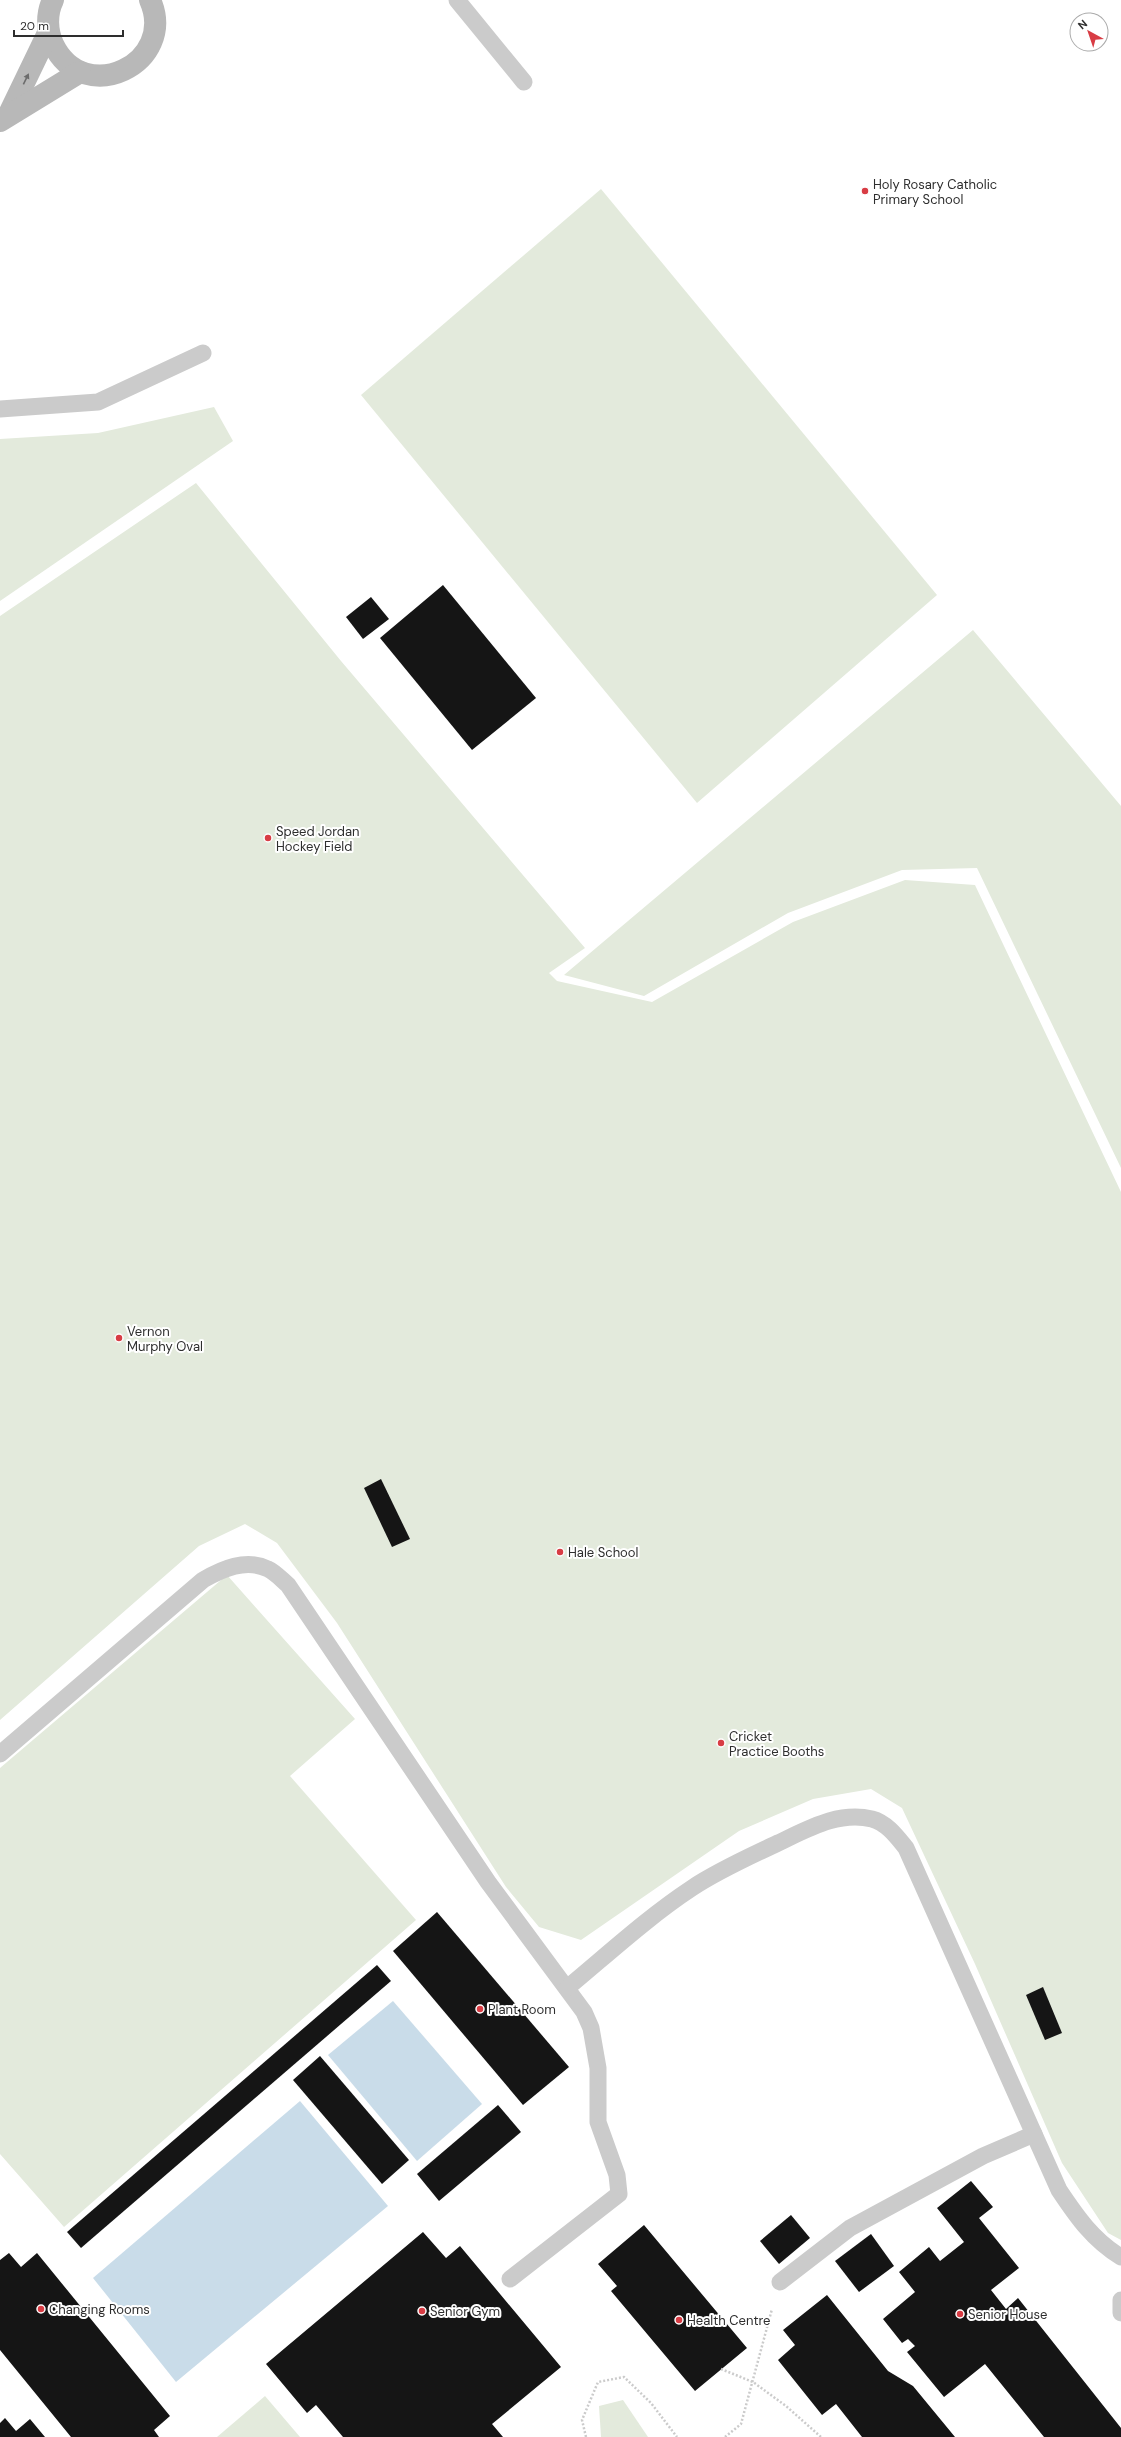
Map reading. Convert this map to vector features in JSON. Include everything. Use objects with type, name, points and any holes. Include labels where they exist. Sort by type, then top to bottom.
[{"type":"main road","points":[[5,118],[48,33],[50,6],[53,0]]},
{"type":"main road","points":[[48,33],[59,57],[80,72],[104,76],[116,74],[132,66],[145,53],[151,42],[152,9],[168,0]]},
{"type":"main road","points":[[5,118],[80,72]]},
{"type":"lane","points":[[457,0],[524,82]]},
{"type":"lane","points":[[0,409],[98,402],[203,353]]},
{"type":"lane","points":[[0,1754],[203,1580],[224,1568],[248,1564],[268,1569],[288,1585],[305,1608],[488,1882],[584,2012],[591,2028],[598,2068],[598,2122],[617,2175],[619,2194],[510,2279]]},
{"type":"lane","points":[[567,1988],[672,1902],[717,1873],[818,1824],[837,1818],[857,1817],[874,1820],[893,1831],[906,1848],[1059,2190],[1082,2225],[1109,2249],[1121,2256]]},
{"type":"lane","points":[[780,2282],[850,2228],[983,2156],[1034,2134]]},
{"type":"lane","points":[[1121,2300],[1121,2313]]},
{"type":"path","points":[[725,2437],[741,2424],[780,2282]]},
{"type":"path","points":[[721,2369],[753,2382],[786,2406],[821,2437]]},
{"type":"path","points":[[586,2437],[582,2420],[598,2382],[624,2377],[651,2403],[677,2437]]},
{"type":"shaded area","points":[[601,189],[937,595],[697,803],[361,395]]},
{"type":"shaded area","points":[[214,407],[233,441],[0,601],[0,439],[98,433]]},
{"type":"shaded area","points":[[196,483],[341,661],[585,948],[549,973],[557,981],[652,1002],[793,922],[905,880],[975,885],[1121,1192],[1121,2240],[1108,2233],[1062,2163],[975,1964],[902,1808],[871,1789],[813,1799],[739,1831],[581,1940],[539,1927],[506,1887],[337,1623],[277,1543],[245,1524],[199,1546],[0,1720],[0,616]]},
{"type":"shaded area","points":[[973,630],[1121,806],[1121,1168],[977,868],[902,870],[788,913],[644,996],[564,975]]},
{"type":"shaded area","points":[[227,1575],[355,1719],[290,1776],[416,1920],[64,2227],[0,2154],[0,1768]]},
{"type":"shaded area","points":[[265,2396],[300,2437],[217,2437]]},
{"type":"shaded area","points":[[623,2400],[648,2437],[601,2437],[599,2406]]},
{"type":"water","points":[[393,2001],[482,2104],[417,2161],[328,2055]]},
{"type":"water","points":[[300,2101],[388,2206],[176,2382],[93,2278]]},
{"type":"building","points":[[443,585],[536,698],[472,750],[380,638]]},
{"type":"building","points":[[371,597],[389,619],[363,639],[346,617]]},
{"type":"building","points":[[381,1479],[410,1539],[392,1547],[364,1488]]},
{"type":"building","name":"Plant Room","points":[[437,1912],[569,2067],[523,2105],[393,1951]]},
{"type":"building","points":[[377,1965],[391,1981],[81,2248],[67,2232]]},
{"type":"building","points":[[1043,1987],[1062,2033],[1045,2040],[1026,1995]]},
{"type":"building","points":[[320,2056],[409,2160],[382,2184],[293,2080]]},
{"type":"building","points":[[498,2105],[521,2132],[439,2201],[417,2174]]},
{"type":"building","name":"Senior House","points":[[971,2181],[993,2207],[979,2218],[1019,2268],[991,2290],[1006,2309],[1018,2298],[1121,2428],[1121,2437],[1044,2437],[985,2364],[944,2397],[907,2352],[915,2346],[908,2339],[902,2343],[883,2319],[915,2292],[899,2272],[929,2247],[940,2261],[964,2242],[937,2208]]},
{"type":"building","points":[[791,2215],[810,2238],[779,2264],[760,2241]]},
{"type":"building","name":"Health Centre","points":[[644,2225],[747,2348],[695,2391],[611,2291],[617,2286],[598,2264]]},
{"type":"building","name":"Senior Gym","points":[[423,2232],[446,2258],[460,2246],[561,2367],[492,2424],[503,2437],[343,2437],[316,2405],[307,2413],[266,2364]]},
{"type":"building","points":[[871,2234],[894,2266],[859,2292],[835,2261]]},
{"type":"building","name":"Changing Rooms","points":[[9,2253],[21,2267],[37,2253],[170,2416],[154,2430],[159,2437],[71,2437],[0,2350],[0,2260]]},
{"type":"building","points":[[827,2295],[888,2371],[913,2386],[955,2437],[862,2437],[836,2404],[822,2415],[778,2360],[795,2345],[783,2330]]},
{"type":"building","points":[[5,2418],[16,2431],[30,2419],[45,2437],[0,2437],[0,2423]]},
{"type":"place","name":"Holy Rosary Catholic Primary School","points":[[865,191]]},
{"type":"place","name":"Speed Jordan Hockey Field","points":[[268,838]]},
{"type":"place","name":"Vernon Murphy Oval","points":[[119,1338]]},
{"type":"place","name":"Hale School","points":[[560,1552]]},
{"type":"place","name":"Cricket Practice Booths","points":[[721,1743]]},
{"type":"place","name":"Plant Room","points":[[480,2009]]},
{"type":"place","name":"Changing Rooms","points":[[41,2309]]},
{"type":"place","name":"Senior Gym","points":[[422,2311]]},
{"type":"place","name":"Senior House","points":[[960,2314]]},
{"type":"place","name":"Health Centre","points":[[679,2320]]}]
